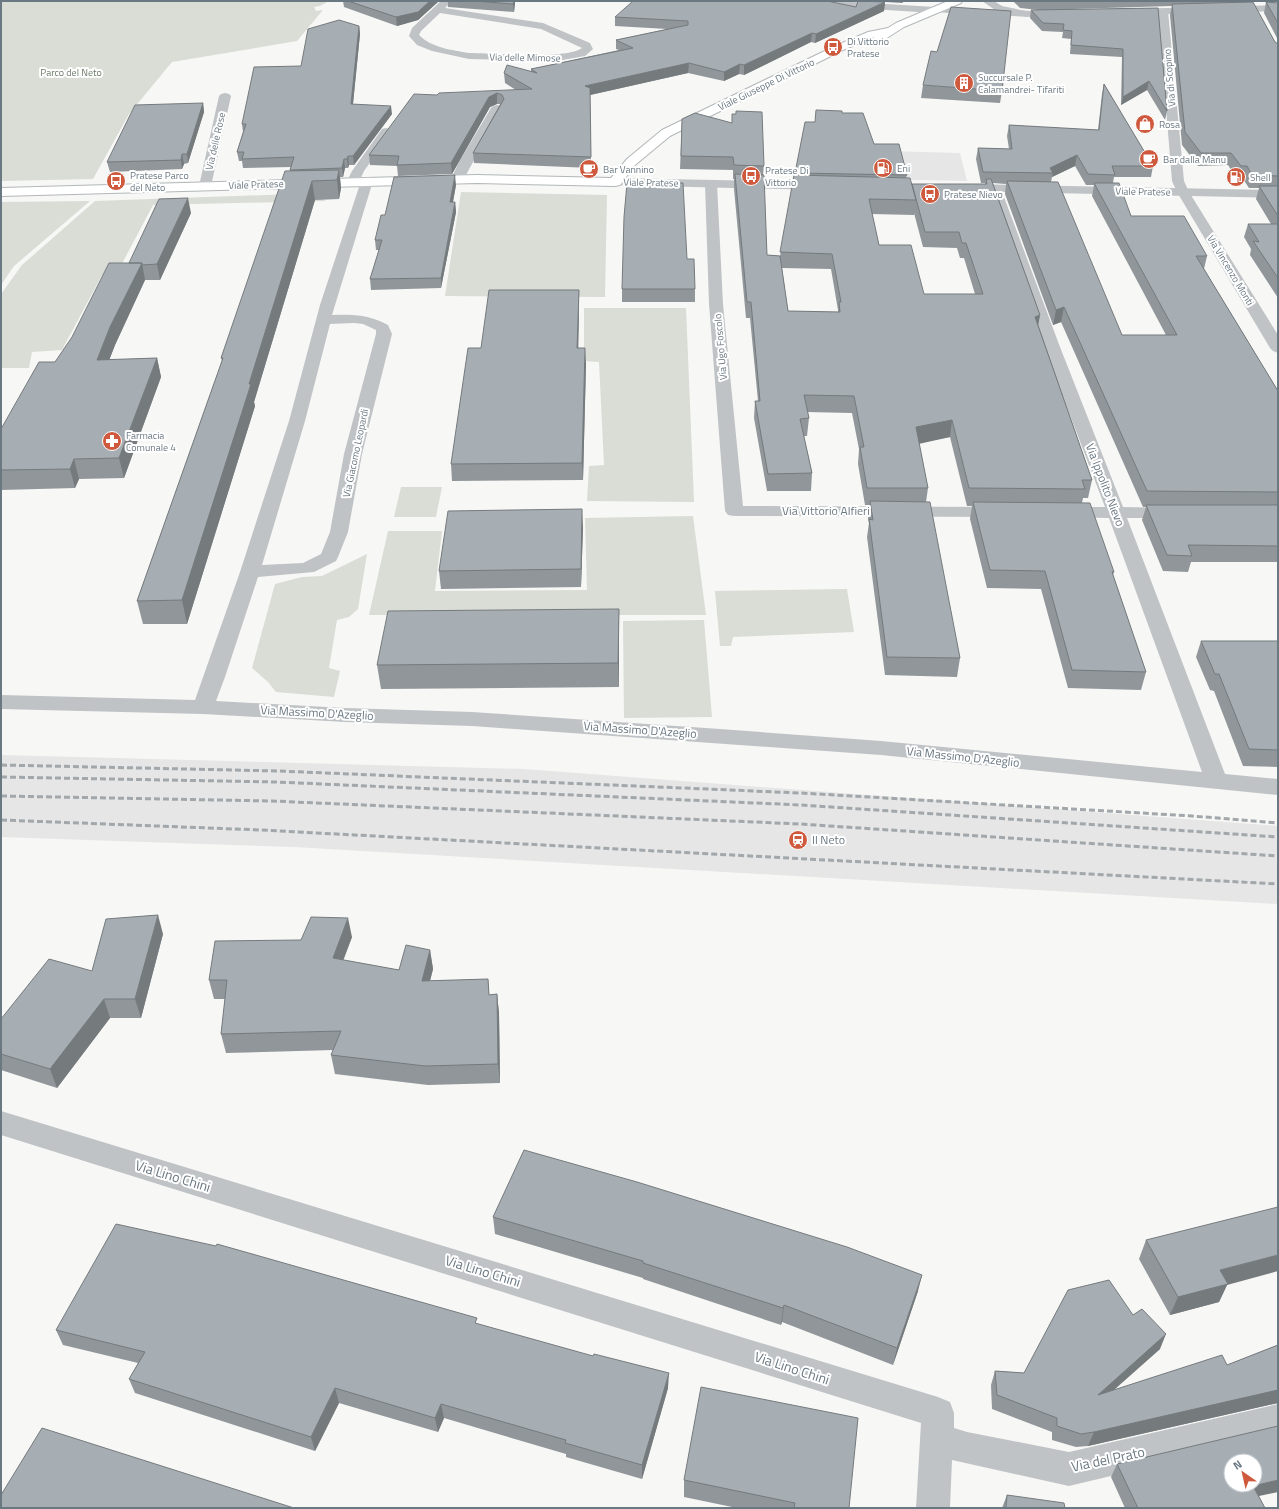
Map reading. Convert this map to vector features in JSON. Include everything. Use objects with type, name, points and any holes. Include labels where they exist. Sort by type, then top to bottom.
[{"type":"main road","name":"Viale Giuseppe Di Vittorio","points":[[616,182],[631,162],[647,148],[667,141],[883,36],[889,31],[957,1]]},
{"type":"main road","name":"Viale Pratese","points":[[1,192],[457,179],[616,182]]},
{"type":"street","name":"Via delle Mimose","points":[[438,10],[544,26],[586,45],[588,49],[576,55],[557,58],[469,56],[444,52],[421,43],[414,36],[416,30],[447,1]]},
{"type":"street","points":[[789,1],[851,3],[935,10],[1027,14],[1070,13]]},
{"type":"street","points":[[987,1],[996,7],[1027,14]]},
{"type":"street","points":[[1117,12],[1257,12],[1271,6]]},
{"type":"street","name":"Via di Scopino","points":[[1163,11],[1178,181],[1183,192]]},
{"type":"street","name":"Via delle Rose","points":[[205,186],[226,96]]},
{"type":"street","points":[[457,179],[465,162],[497,108]]},
{"type":"street","points":[[204,707],[250,572],[297,421],[360,181],[358,172],[394,121]]},
{"type":"street","name":"Viale Pratese","points":[[616,182],[835,186]]},
{"type":"street","name":"Via Ugo Foscolo","points":[[711,184],[716,304],[734,511]]},
{"type":"street","name":"Viale Pratese","points":[[951,188],[1278,194]]},
{"type":"street","name":"Via Ippolito Nievo","points":[[995,189],[1052,347],[1116,512],[1216,781]]},
{"type":"street","name":"Via Vincenzo Monti","points":[[1183,192],[1278,348]]},
{"type":"street","name":"Via Giacomo Leopardi","points":[[250,572],[307,568],[328,557],[339,532],[353,454],[384,334],[383,328],[373,322],[360,318],[324,320]]},
{"type":"street","name":"Via Vittorio Alfieri","points":[[734,511],[1021,512]]},
{"type":"street","points":[[1045,512],[1192,513]]},
{"type":"street","name":"Via Massimo D'Azeglio","points":[[1,702],[204,707],[345,715],[472,719],[881,748],[1278,787]]},
{"type":"street","name":"Via Lino Chini","points":[[1,1123],[559,1294],[938,1413],[937,1440]]},
{"type":"street","name":"Via del Prato","points":[[937,1440],[967,1448],[1069,1468],[1278,1420]]},
{"type":"street","points":[[933,1508],[937,1440]]},
{"type":"shaded area","points":[[809,149],[960,153],[967,181],[810,178]]},
{"type":"shaded area","points":[[1,755],[524,769],[1278,826],[1278,904],[294,847],[1,837]]},
{"type":"green space","name":"Parco del Neto","points":[[1,1],[329,1],[320,6],[314,7],[316,11],[323,10],[297,41],[172,62],[129,114],[93,179],[1,181]]},
{"type":"green space","points":[[461,192],[607,195],[605,297],[445,296]]},
{"type":"green space","points":[[322,193],[325,201],[153,205],[116,275],[102,275],[62,350],[32,352],[29,368],[1,368],[1,294],[22,265],[95,201]]},
{"type":"green space","points":[[90,201],[14,266],[1,285],[1,202]]},
{"type":"green space","points":[[584,308],[686,308],[694,502],[587,501],[589,466],[604,465],[599,362],[584,361]]},
{"type":"green space","points":[[401,487],[442,487],[436,517],[394,517]]},
{"type":"green space","points":[[693,516],[706,615],[369,615],[388,531],[442,531],[435,591],[587,590],[585,518]]},
{"type":"green space","points":[[367,554],[358,609],[349,617],[337,620],[329,668],[340,671],[334,697],[276,692],[268,682],[252,668],[275,584],[302,577],[322,576]]},
{"type":"green space","points":[[847,589],[854,632],[733,637],[731,646],[720,646],[715,591]]},
{"type":"green space","points":[[704,620],[712,717],[624,718],[623,621]]},
{"type":"building","points":[[348,1],[430,1],[418,12],[396,17]]},
{"type":"building","points":[[474,1],[514,1],[513,4]]},
{"type":"building","points":[[633,1],[827,1],[856,7],[858,1],[885,2],[816,34],[812,33],[744,65],[740,64],[724,72],[689,63],[585,86],[590,88],[591,157],[473,153],[504,99],[502,95],[497,93],[489,97],[451,163],[397,165],[399,156],[369,155],[414,94],[437,95],[439,93],[532,89],[504,73],[507,65],[537,73],[531,69],[633,48],[616,40],[688,25],[688,21],[615,17]]},
{"type":"building","points":[[1253,2],[1275,42],[1278,44],[1278,176],[1252,175],[1247,166],[1241,166],[1231,153],[1201,153],[1185,132],[1172,4]]},
{"type":"building","points":[[1266,2],[1278,3],[1278,23]]},
{"type":"building","points":[[951,7],[1011,11],[1002,91],[923,85],[931,51],[937,52]]},
{"type":"building","points":[[1158,8],[1167,111],[1149,81],[1123,97],[1123,49],[1071,45],[1072,31],[1063,30],[1064,24],[1043,23],[1031,10]]},
{"type":"building","points":[[339,20],[359,26],[351,104],[391,106],[353,156],[348,156],[347,159],[344,159],[342,168],[290,170],[294,157],[242,159],[244,152],[237,152],[246,124],[242,124],[254,67],[301,66],[308,29]]},
{"type":"building","points":[[1104,84],[1153,166],[1112,166],[1115,175],[1088,174],[1077,155],[1050,168],[1053,173],[983,172],[978,148],[1012,149],[1009,125],[1099,130]]},
{"type":"building","points":[[203,103],[187,154],[182,154],[181,160],[107,162],[135,105]]},
{"type":"building","points":[[816,110],[842,111],[842,113],[863,113],[874,144],[899,144],[907,175],[795,173],[805,122],[815,122]]},
{"type":"building","points":[[736,111],[762,112],[764,166],[734,165],[733,157],[681,156],[682,119],[695,113],[732,123],[732,114],[736,114]]},
{"type":"building","points":[[339,170],[337,180],[312,181],[249,384],[251,384],[182,600],[137,601],[223,358],[221,358],[285,171]]},
{"type":"building","points":[[735,174],[764,175],[767,255],[780,256],[788,311],[840,312],[839,302],[841,302],[832,254],[780,252],[794,175],[910,178],[916,200],[869,199],[879,245],[911,245],[924,294],[983,294],[966,243],[962,243],[959,232],[925,232],[912,184],[987,184],[986,179],[991,179],[1040,315],[1035,317],[1092,480],[1082,480],[1085,489],[969,488],[952,420],[916,427],[928,488],[867,488],[860,447],[864,447],[854,396],[804,395],[809,418],[800,419],[812,473],[768,474],[755,401],[760,401],[751,302],[747,302]]},
{"type":"building","points":[[455,175],[450,202],[455,202],[441,278],[370,279],[382,240],[375,240],[381,215],[385,215],[394,177]]},
{"type":"building","points":[[1007,181],[1058,182],[1122,335],[1177,335],[1094,183],[1119,183],[1131,216],[1184,216],[1207,256],[1196,256],[1278,391],[1278,492],[1147,491],[1064,307],[1056,310]]},
{"type":"building","points":[[627,183],[683,183],[687,259],[694,259],[695,289],[622,289],[624,217]]},
{"type":"building","points":[[1259,186],[1278,186],[1278,216]]},
{"type":"building","points":[[188,198],[157,264],[142,265],[142,263],[129,263],[159,199]]},
{"type":"building","points":[[1248,224],[1278,224],[1278,278],[1253,241],[1259,242]]},
{"type":"building","points":[[109,263],[142,263],[110,327],[97,360],[157,358],[119,458],[74,459],[70,469],[1,470],[1,429],[39,362],[55,362],[72,337]]},
{"type":"building","points":[[489,290],[579,290],[577,348],[585,348],[582,463],[451,464],[468,348],[481,348]]},
{"type":"building","points":[[870,501],[930,502],[960,658],[887,657],[869,519],[873,520]]},
{"type":"building","points":[[973,502],[1090,503],[1146,672],[1072,670],[1045,571],[990,570]]},
{"type":"building","points":[[1146,505],[1278,505],[1278,546],[1188,545],[1192,556],[1167,555]]},
{"type":"building","points":[[582,509],[581,569],[439,571],[448,511]]},
{"type":"building","points":[[619,609],[618,663],[377,665],[388,611]]},
{"type":"building","points":[[1201,641],[1278,641],[1278,750],[1249,749],[1219,674],[1215,674]]},
{"type":"building","points":[[158,915],[135,999],[104,999],[50,1069],[1,1054],[1,1019],[49,959],[92,971],[106,919]]},
{"type":"building","points":[[311,917],[348,918],[333,958],[399,970],[406,945],[430,950],[422,981],[488,979],[489,995],[497,994],[498,1064],[425,1066],[331,1055],[341,1031],[221,1034],[227,980],[209,980],[215,941],[301,940]]},
{"type":"building","points":[[524,1150],[637,1182],[847,1247],[922,1275],[897,1348],[784,1305],[783,1308],[643,1263],[643,1261],[493,1217]]},
{"type":"building","points":[[1278,1207],[1278,1255],[1220,1270],[1228,1284],[1178,1297],[1146,1240]]},
{"type":"building","points":[[116,1224],[216,1246],[217,1244],[477,1318],[475,1323],[593,1356],[594,1354],[669,1373],[642,1465],[565,1443],[566,1440],[441,1404],[435,1418],[335,1388],[311,1437],[129,1379],[145,1352],[56,1330]]},
{"type":"building","points":[[1109,1280],[1133,1315],[1142,1309],[1166,1334],[1098,1395],[1222,1355],[1227,1365],[1278,1345],[1278,1390],[1081,1434],[1057,1426],[1057,1418],[997,1395],[995,1371],[1024,1373],[1068,1290]]},
{"type":"building","points":[[701,1387],[858,1418],[849,1508],[794,1508],[795,1503],[684,1480]]},
{"type":"building","points":[[1278,1426],[1278,1480],[1263,1484],[1263,1453],[1223,1453],[1223,1493],[1257,1493],[1265,1508],[1138,1508],[1117,1464]]},
{"type":"building","points":[[42,1428],[294,1508],[1,1508],[1,1495]]},
{"type":"building","points":[[1007,1495],[1064,1503],[1065,1508],[1006,1508]]},
{"type":"railway","points":[[1,765],[278,771],[801,793],[1192,816],[1278,823]]},
{"type":"railway","points":[[1,777],[276,782],[801,805],[1278,837]]},
{"type":"railway","points":[[1,796],[272,801],[800,824],[1278,856]]},
{"type":"railway","points":[[1,820],[261,830],[1278,884]]},
{"type":"place","name":"Di Vittorio Pratese","points":[[833,47]]},
{"type":"place","name":"Succursale P. Calamandrei- Tifariti","points":[[964,83]]},
{"type":"place","name":"Rosa","points":[[1145,124]]},
{"type":"place","name":"Bar dalla Manu","points":[[1149,159]]},
{"type":"place","name":"Eni","points":[[883,168]]},
{"type":"place","name":"Bar Vannino","points":[[589,169]]},
{"type":"place","name":"Pratese Di Vittorio","points":[[751,176]]},
{"type":"place","name":"Shell","points":[[1236,177]]},
{"type":"place","name":"Pratese Parco del Neto","points":[[116,181]]},
{"type":"place","name":"Pratese Nievo","points":[[930,194]]},
{"type":"place","name":"Farmacia Comunale 4","points":[[112,441]]},
{"type":"place","name":"Il Neto","points":[[798,840]]}]
